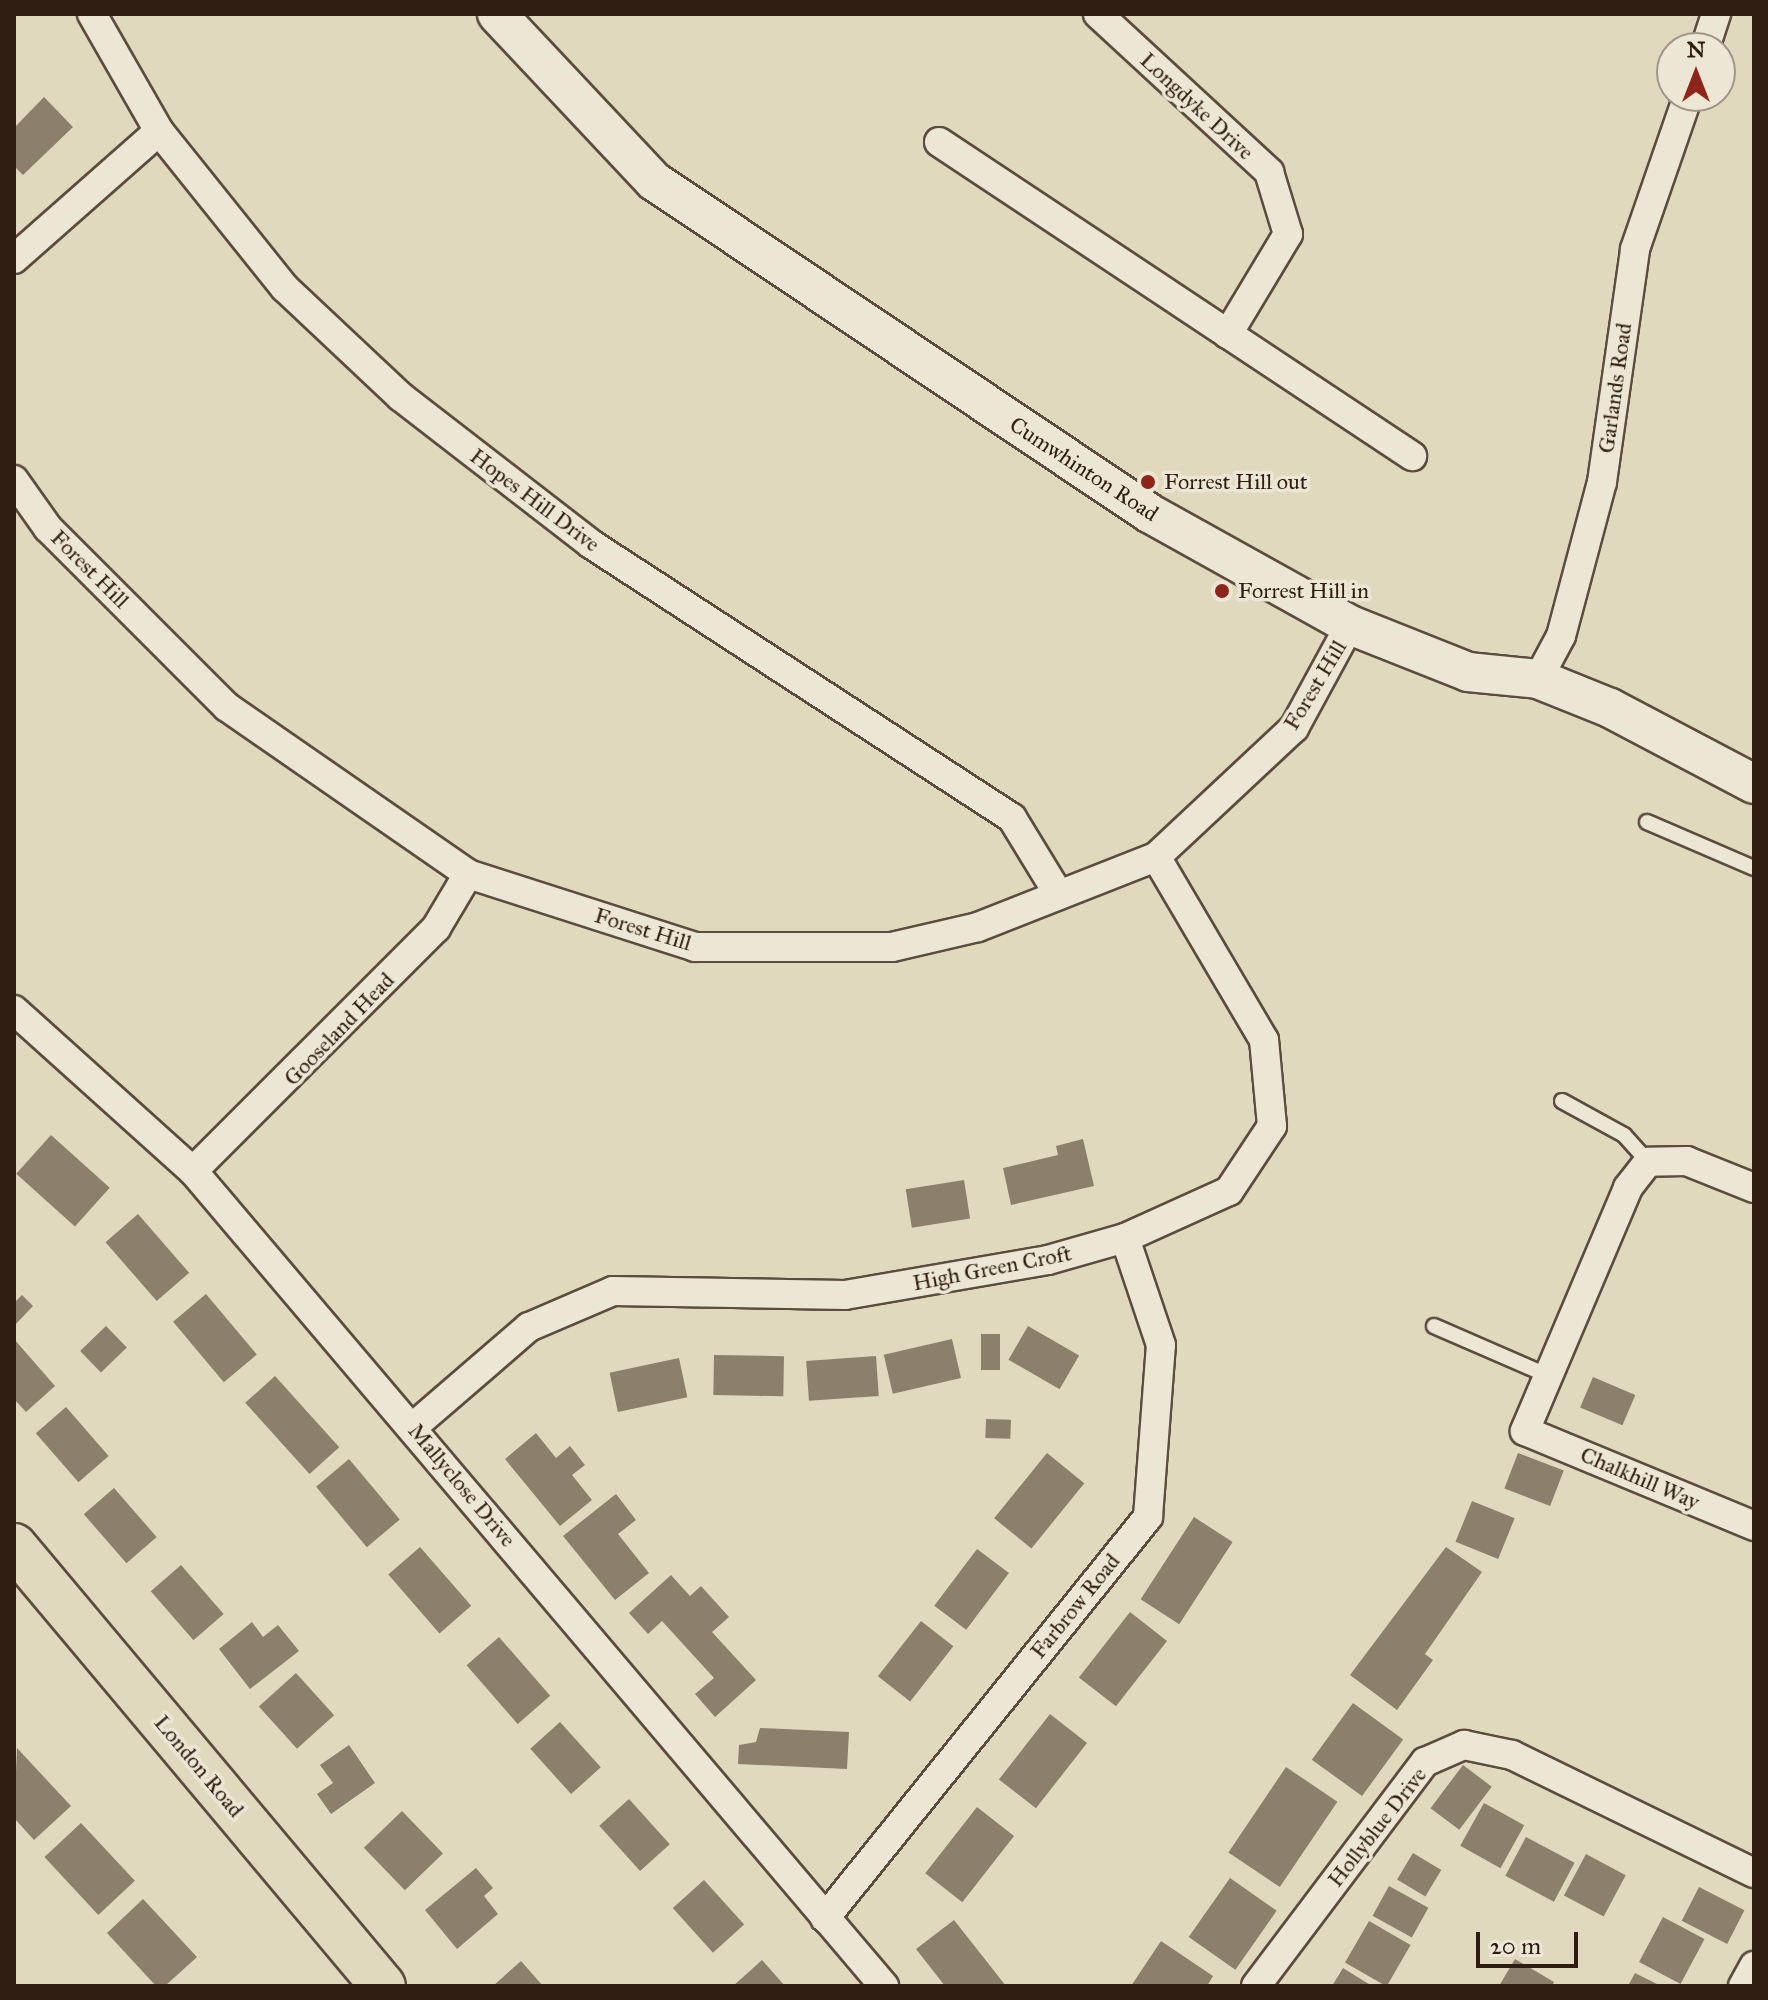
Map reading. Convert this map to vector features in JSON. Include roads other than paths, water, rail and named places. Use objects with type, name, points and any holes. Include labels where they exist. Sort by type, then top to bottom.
[{"type":"main road","name":"London Road","points":[[14,1546],[383,1986]]},
{"type":"street","name":"Hopes Hill Drive","points":[[92,14],[159,131],[285,288],[401,397],[591,544],[1012,818],[1059,895]]},
{"type":"street","name":"Cumwhinton Road","points":[[497,14],[654,181],[1149,513],[1350,625],[1468,672],[1538,679],[1610,708],[1754,784]]},
{"type":"street","name":"Longdyke Drive","points":[[1098,14],[1269,172],[1288,234],[1228,334]]},
{"type":"street","name":"Garlands Road","points":[[1538,679],[1561,636],[1602,482],[1635,249],[1682,112]]},
{"type":"street","points":[[14,259],[159,131]]},
{"type":"street","points":[[939,142],[1412,456]]},
{"type":"street","name":"Forest Hill","points":[[14,480],[48,528],[227,707],[468,874],[695,947],[892,947],[978,927],[1156,857],[1294,728],[1350,625]]},
{"type":"street","name":"High Green Croft","points":[[413,1427],[529,1327],[613,1291],[845,1295],[1048,1260],[1125,1238],[1229,1191],[1272,1126],[1264,1040],[1156,857]]},
{"type":"street","name":"Gooseland Head","points":[[193,1171],[436,928],[468,874]]},
{"type":"street","name":"Mallyclose Drive","points":[[14,1010],[193,1171],[884,1986]]},
{"type":"street","points":[[1549,1376],[1628,1188],[1648,1162],[1687,1161],[1754,1188]]},
{"type":"street","name":"Farbrow Road","points":[[825,1918],[1148,1517],[1161,1345],[1125,1238]]},
{"type":"street","name":"Chalkhill Way","points":[[1549,1376],[1525,1431],[1754,1526]]},
{"type":"street","name":"Hollyblue Drive","points":[[1256,1986],[1425,1762],[1464,1745],[1512,1755],[1754,1873]]},
{"type":"street","points":[[1743,1986],[1754,1966]]},
{"type":"lane","points":[[1647,822],[1754,868]]},
{"type":"lane","points":[[1562,1101],[1624,1135],[1648,1162]]},
{"type":"lane","points":[[1434,1326],[1549,1376]]},
{"type":"place","name":"Forrest Hill out","points":[[1148,482]]},
{"type":"place","name":"Forrest Hill in","points":[[1222,591]]}]
